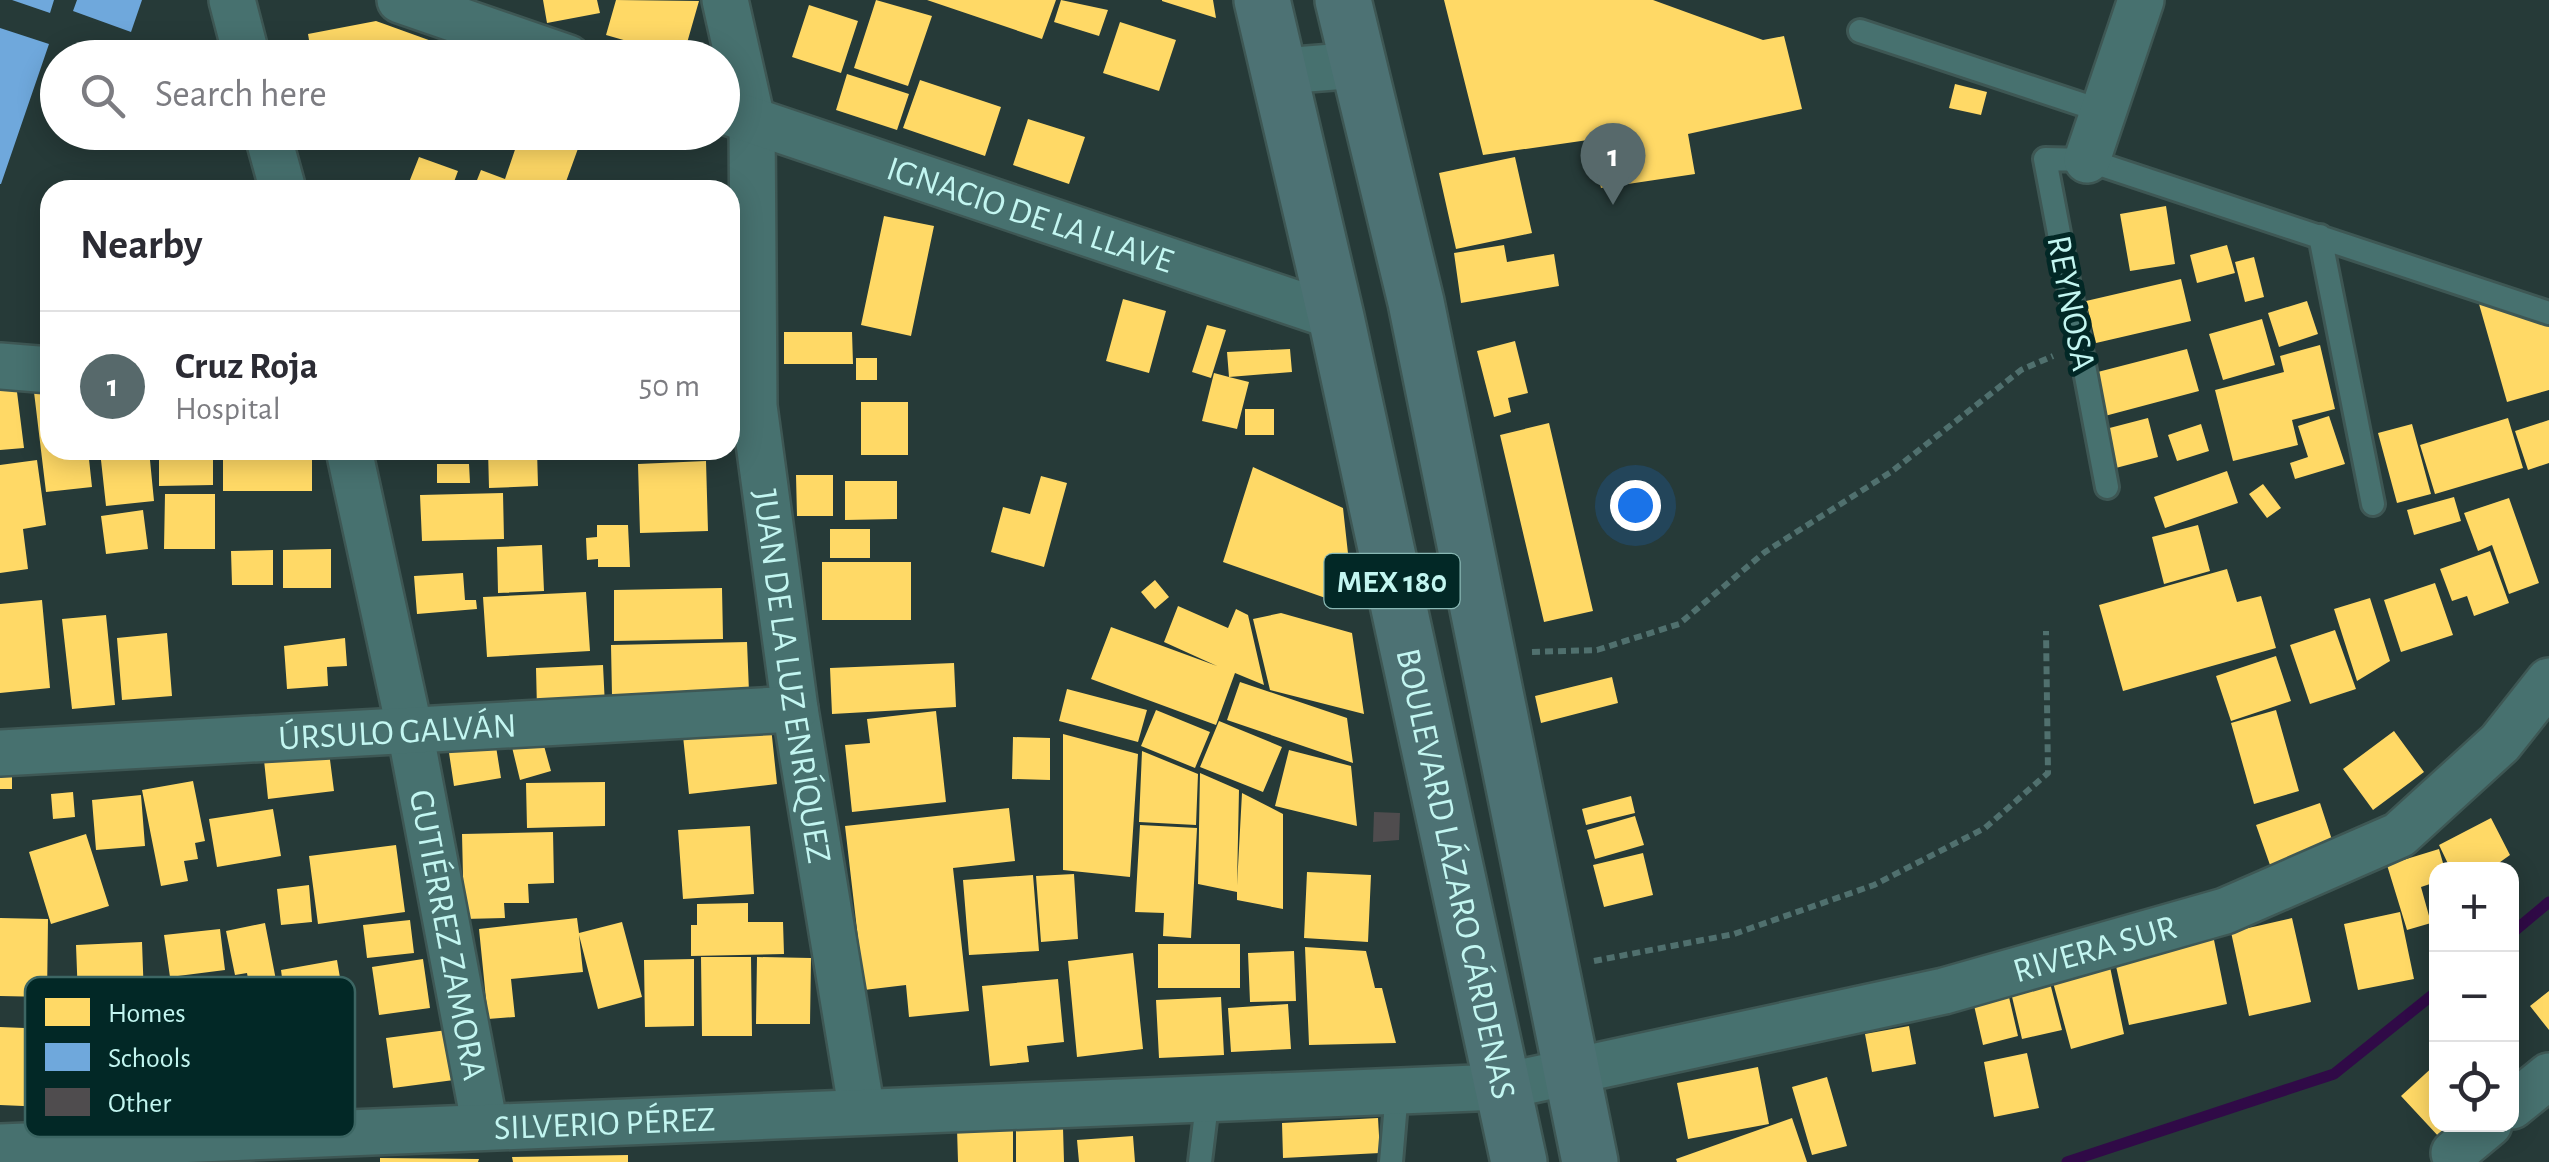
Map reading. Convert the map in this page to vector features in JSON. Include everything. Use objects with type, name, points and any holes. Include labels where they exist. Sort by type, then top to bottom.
[{"type":"main road","name":"BOULEVARD LÁZARO CÁRDENAS","points":[[1262,0],[1282,71],[1518,1162]]},
{"type":"main road","name":"BOULEVARD LÁZARO CÁRDENAS","points":[[1343,0],[1416,302],[1590,1162]]},
{"type":"street","points":[[232,0],[242,40]]},
{"type":"street","points":[[400,0],[516,40]]},
{"type":"street","name":"JUAN DE LA LUZ ENRÍQUEZ","points":[[725,0],[729,40]]},
{"type":"street","points":[[2087,160],[2142,0]]},
{"type":"street","points":[[1282,71],[1359,65]]},
{"type":"street","name":"IGNACIO DE LA LLAVE","points":[[740,116],[1336,317]]},
{"type":"street","points":[[272,150],[280,180]]},
{"type":"street","name":"JUAN DE LA LUZ ENRÍQUEZ","points":[[739,150],[754,406],[795,709],[862,1112]]},
{"type":"street","points":[[0,366],[40,369]]},
{"type":"street","name":"GUTIÉRREZ ZAMORA","points":[[352,460],[410,731],[485,1128]]},
{"type":"street","name":"RIVERA SUR","points":[[1500,1087],[1944,991],[2225,910],[2400,835],[2500,743],[2549,681]]},
{"type":"street","name":"ÚRSULO GALVÁN","points":[[0,753],[795,709]]},
{"type":"street","points":[[2519,1100],[2549,1076]]},
{"type":"street","name":"SILVERIO PÉREZ","points":[[355,1133],[1500,1087]]},
{"type":"street","points":[[2461,1158],[2483,1132]]},
{"type":"street","name":"SILVERIO PÉREZ","points":[[0,1147],[255,1137]]},
{"type":"lane","points":[[1860,31],[2102,111]]},
{"type":"lane","name":"REYNOSA","points":[[2107,487],[2045,160],[2087,160],[2549,312]]},
{"type":"lane","points":[[2320,236],[2373,504]]},
{"type":"lane","points":[[1391,1162],[1398,1090]]},
{"type":"lane","points":[[1200,1162],[1208,1096]]},
{"type":"path","points":[[1486,654],[1598,650],[1678,624],[1765,552],[1891,472],[2021,370],[2080,345]]},
{"type":"path","points":[[1549,970],[1734,934],[1874,885],[1985,828],[2048,773],[2046,631]]},
{"type":"building: Homes","points":[[543,0],[597,0],[600,13],[547,23]]},
{"type":"building: Homes","points":[[616,0],[699,1],[688,40],[624,40],[606,35]]},
{"type":"building: Homes","points":[[876,0],[932,16],[908,86],[854,68]]},
{"type":"building: Homes","points":[[927,0],[1056,0],[1042,39]]},
{"type":"building: Homes","points":[[1061,0],[1108,10],[1099,36],[1054,22]]},
{"type":"building: Homes","points":[[1162,0],[1213,0],[1216,18],[1162,1]]},
{"type":"building: Homes","points":[[1444,0],[1653,0],[1763,40],[1784,36],[1802,109],[1688,134],[1695,174],[1601,188],[1588,140],[1483,155]]},
{"type":"building: Homes","points":[[809,5],[858,21],[841,73],[792,57]]},
{"type":"building: Homes","points":[[376,21],[429,40],[309,40],[308,34]]},
{"type":"building: Homes","points":[[1120,22],[1176,40],[1159,91],[1103,73]]},
{"type":"building: Homes","points":[[847,74],[909,94],[897,130],[836,110]]},
{"type":"building: Homes","points":[[920,80],[1001,107],[985,156],[903,128]]},
{"type":"building: Homes","points":[[1955,84],[1987,92],[1981,115],[1949,108]]},
{"type":"building: Homes","points":[[1028,119],[1085,137],[1069,184],[1013,165]]},
{"type":"building: Homes","points":[[515,150],[577,150],[567,180],[477,180],[481,170],[505,179]]},
{"type":"building: Homes","points":[[419,157],[458,171],[455,180],[410,180]]},
{"type":"building: Homes","points":[[1515,157],[1532,233],[1456,249],[1439,173]]},
{"type":"building: Homes","points":[[2166,206],[2175,264],[2130,271],[2120,214]]},
{"type":"building: Homes","points":[[884,216],[934,226],[911,336],[861,325]]},
{"type":"building: Homes","points":[[1504,245],[1507,262],[1554,254],[1559,286],[1461,303],[1454,253]]},
{"type":"building: Homes","points":[[2227,245],[2235,273],[2197,283],[2190,255]]},
{"type":"building: Homes","points":[[2254,257],[2264,297],[2245,302],[2235,262]]},
{"type":"building: Homes","points":[[2181,279],[2191,321],[2096,343],[2086,301]]},
{"type":"building: Homes","points":[[1123,299],[1166,311],[1149,373],[1106,361]]},
{"type":"building: Homes","points":[[2307,301],[2318,334],[2279,347],[2268,313]]},
{"type":"building: Homes","points":[[2479,304],[2549,324],[2549,390],[2507,402]]},
{"type":"building: Homes","points":[[2262,319],[2275,365],[2223,380],[2209,334]]},
{"type":"building: Homes","points":[[1207,325],[1226,330],[1211,378],[1192,372]]},
{"type":"building: Homes","points":[[784,332],[852,332],[853,364],[784,364]]},
{"type":"building: Homes","points":[[1515,341],[1528,393],[1508,398],[1511,412],[1494,417],[1477,351]]},
{"type":"building: Homes","points":[[2320,345],[2335,409],[2292,420],[2298,445],[2233,461],[2215,390],[2284,372],[2280,356]]},
{"type":"building: Homes","points":[[1290,349],[1292,372],[1229,377],[1227,352]]},
{"type":"building: Homes","points":[[2187,349],[2199,391],[2101,417],[2090,374]]},
{"type":"building: Homes","points":[[856,358],[877,358],[877,380],[856,380]]},
{"type":"building: Homes","points":[[1214,373],[1249,382],[1237,429],[1202,421]]},
{"type":"building: Homes","points":[[15,376],[24,448],[0,450],[0,378]]},
{"type":"building: Homes","points":[[40,391],[40,442],[34,392]]},
{"type":"building: Homes","points":[[861,402],[908,402],[908,455],[861,455]]},
{"type":"building: Homes","points":[[1245,409],[1274,409],[1274,435],[1245,435]]},
{"type":"building: Homes","points":[[2329,416],[2345,464],[2295,479],[2290,463],[2308,457],[2298,426]]},
{"type":"building: Homes","points":[[2148,418],[2158,457],[2108,470],[2098,431]]},
{"type":"building: Homes","points":[[2508,418],[2523,468],[2435,494],[2420,445]]},
{"type":"building: Homes","points":[[2549,420],[2549,463],[2528,470],[2515,431]]},
{"type":"building: Homes","points":[[1549,423],[1593,611],[1544,622],[1500,435]]},
{"type":"building: Homes","points":[[2201,424],[2209,451],[2177,461],[2168,435]]},
{"type":"building: Homes","points":[[2412,424],[2431,494],[2397,503],[2378,433]]},
{"type":"building: Homes","points":[[37,460],[46,525],[23,529],[28,569],[0,573],[0,465]]},
{"type":"building: Homes","points":[[42,460],[89,460],[92,487],[46,492]]},
{"type":"building: Homes","points":[[101,460],[150,460],[154,501],[106,506]]},
{"type":"building: Homes","points":[[159,460],[213,460],[213,485],[159,486]]},
{"type":"building: Homes","points":[[223,460],[312,460],[312,491],[223,491]]},
{"type":"building: Homes","points":[[488,460],[537,460],[538,486],[489,488]]},
{"type":"building: Homes","points":[[706,461],[708,531],[640,533],[638,464]]},
{"type":"building: Homes","points":[[437,464],[469,464],[470,483],[437,483]]},
{"type":"building: Homes","points":[[1253,467],[1343,508],[1354,608],[1223,562]]},
{"type":"building: Homes","points":[[2227,471],[2238,503],[2165,528],[2154,497]]},
{"type":"building: Homes","points":[[796,475],[833,475],[833,516],[797,516]]},
{"type":"building: Homes","points":[[1041,476],[1067,483],[1044,567],[991,552],[1003,507],[1030,514]]},
{"type":"building: Homes","points":[[845,481],[897,481],[897,519],[845,520]]},
{"type":"building: Homes","points":[[2263,484],[2281,508],[2267,518],[2249,494]]},
{"type":"building: Homes","points":[[503,493],[504,539],[422,541],[420,495]]},
{"type":"building: Homes","points":[[165,494],[215,494],[215,549],[164,549]]},
{"type":"building: Homes","points":[[2454,497],[2461,521],[2414,535],[2407,510]]},
{"type":"building: Homes","points":[[2509,498],[2539,583],[2509,594],[2492,545],[2478,551],[2464,513]]},
{"type":"building: Homes","points":[[143,510],[148,549],[106,554],[101,516]]},
{"type":"building: Homes","points":[[597,525],[628,525],[630,567],[598,567],[598,559],[587,560],[586,538],[597,537]]},
{"type":"building: Homes","points":[[2198,525],[2210,571],[2164,584],[2152,537]]},
{"type":"building: Homes","points":[[830,529],[870,529],[870,558],[830,558]]},
{"type":"building: Homes","points":[[542,545],[544,591],[498,593],[497,547]]},
{"type":"building: Homes","points":[[331,549],[331,588],[283,588],[283,550]]},
{"type":"building: Homes","points":[[273,550],[273,585],[232,585],[231,551]]},
{"type":"building: Homes","points":[[2490,551],[2509,603],[2474,616],[2467,596],[2452,601],[2440,569]]},
{"type":"building: Homes","points":[[822,562],[911,562],[911,620],[822,620]]},
{"type":"building: Homes","points":[[2227,569],[2237,602],[2261,596],[2276,648],[2123,691],[2099,605]]},
{"type":"building: Homes","points":[[463,573],[465,600],[476,600],[477,609],[417,614],[414,576]]},
{"type":"building: Homes","points":[[1155,580],[1169,597],[1155,609],[1141,592]]},
{"type":"building: Homes","points":[[2435,583],[2453,635],[2401,652],[2384,600]]},
{"type":"building: Homes","points":[[722,588],[723,639],[614,641],[614,590]]},
{"type":"building: Homes","points":[[586,592],[590,651],[487,657],[483,597]]},
{"type":"building: Homes","points":[[2370,598],[2390,661],[2357,681],[2334,609]]},
{"type":"building: Homes","points":[[42,600],[50,688],[0,693],[0,604]]},
{"type":"building: Homes","points":[[1178,606],[1228,628],[1236,609],[1248,615],[1264,685],[1235,673],[1216,725],[1091,679],[1111,627],[1217,666],[1164,642]]},
{"type":"building: Homes","points":[[1281,613],[1352,633],[1364,714],[1270,690],[1253,619]]},
{"type":"building: Homes","points":[[106,615],[115,705],[72,709],[62,619]]},
{"type":"building: Homes","points":[[2335,630],[2356,689],[2310,704],[2290,645]]},
{"type":"building: Homes","points":[[167,633],[172,696],[122,700],[117,638]]},
{"type":"building: Homes","points":[[345,638],[347,666],[327,667],[328,686],[287,689],[284,646]]},
{"type":"building: Homes","points":[[747,642],[749,692],[612,696],[611,645]]},
{"type":"building: Homes","points":[[2276,656],[2291,701],[2231,721],[2216,676]]},
{"type":"building: Homes","points":[[954,663],[956,707],[832,714],[830,668]]},
{"type":"building: Homes","points":[[603,665],[605,706],[537,709],[536,668]]},
{"type":"building: Homes","points":[[1612,677],[1618,703],[1541,723],[1535,696]]},
{"type":"building: Homes","points":[[1240,682],[1347,718],[1353,763],[1227,720]]},
{"type":"building: Homes","points":[[1067,689],[1147,710],[1138,742],[1059,721]]},
{"type":"building: Homes","points":[[1156,710],[1210,732],[1195,768],[1141,746]]},
{"type":"building: Homes","points":[[2276,710],[2299,791],[2254,804],[2231,723]]},
{"type":"building: Homes","points":[[936,711],[946,802],[852,812],[845,745],[870,743],[867,719]]},
{"type":"building: Homes","points":[[1219,721],[1282,747],[1263,792],[1200,767]]},
{"type":"building: Homes","points":[[771,727],[777,784],[689,794],[683,736]]},
{"type":"building: Homes","points":[[2394,731],[2424,772],[2373,810],[2343,769]]},
{"type":"building: Homes","points":[[1063,734],[1138,754],[1130,877],[1063,870]]},
{"type":"building: Homes","points":[[541,735],[551,771],[520,780],[511,743]]},
{"type":"building: Homes","points":[[1013,737],[1050,738],[1050,780],[1012,779]]},
{"type":"building: Homes","points":[[495,740],[501,778],[454,786],[448,746]]},
{"type":"building: Homes","points":[[1289,750],[1351,766],[1357,826],[1275,806]]},
{"type":"building: Homes","points":[[1142,751],[1198,774],[1196,825],[1139,822]]},
{"type":"building: Homes","points":[[329,752],[334,791],[268,799],[264,760]]},
{"type":"building: Homes","points":[[0,762],[12,762],[12,789],[0,789]]},
{"type":"building: Homes","points":[[1200,773],[1239,790],[1237,885],[1242,793],[1283,814],[1283,909],[1237,900],[1237,892],[1198,884]]},
{"type":"building: Homes","points":[[193,781],[205,841],[195,843],[198,859],[184,861],[188,881],[161,886],[142,790]]},
{"type":"building: Homes","points":[[605,782],[605,826],[527,828],[526,783]]},
{"type":"building: Homes","points":[[73,792],[75,817],[53,819],[51,794]]},
{"type":"building: Homes","points":[[141,795],[145,846],[96,850],[92,800]]},
{"type":"building: Homes","points":[[1631,796],[1635,813],[1586,825],[1582,809]]},
{"type":"building: Homes","points":[[2320,803],[2333,843],[2270,865],[2256,825]]},
{"type":"building: Homes","points":[[1009,808],[1015,861],[953,868],[969,1011],[909,1017],[906,985],[864,990],[845,826]]},
{"type":"building: Homes","points":[[273,809],[281,856],[217,867],[209,819]]},
{"type":"building: Homes","points":[[1635,816],[1644,845],[1595,859],[1587,830]]},
{"type":"building: Homes","points":[[2491,818],[2510,855],[2500,862],[2447,862],[2439,845]]},
{"type":"building: Homes","points":[[1140,825],[1197,828],[1191,938],[1163,936],[1164,913],[1135,912]]},
{"type":"building: Homes","points":[[750,826],[754,894],[683,899],[678,830]]},
{"type":"building: Homes","points":[[553,832],[554,883],[528,884],[529,903],[504,903],[505,918],[464,919],[462,834]]},
{"type":"building: Homes","points":[[86,834],[109,906],[51,924],[29,852]]},
{"type":"building: Homes","points":[[396,845],[405,912],[318,924],[309,856]]},
{"type":"building: Homes","points":[[2439,849],[2443,862],[2429,862],[2429,884],[2421,887],[2429,924],[2407,930],[2387,865]]},
{"type":"building: Homes","points":[[1643,853],[1653,895],[1604,907],[1593,865]]},
{"type":"building: Homes","points":[[1307,872],[1371,875],[1368,942],[1304,938]]},
{"type":"building: Homes","points":[[1074,874],[1078,939],[1041,942],[1036,876]]},
{"type":"building: Homes","points":[[1033,875],[1039,951],[969,955],[963,880]]},
{"type":"building: Homes","points":[[309,885],[312,922],[281,925],[277,889]]},
{"type":"building: Homes","points":[[748,903],[748,922],[783,922],[784,954],[691,956],[691,925],[697,925],[697,904]]},
{"type":"building: Homes","points":[[2400,912],[2414,979],[2358,990],[2344,924]]},
{"type":"building: Homes","points":[[0,918],[48,919],[47,977],[25,977],[25,997],[0,996]]},
{"type":"building: Homes","points":[[577,918],[579,933],[622,922],[642,997],[598,1009],[579,935],[583,972],[511,979],[515,1017],[488,1019],[479,929]]},
{"type":"building: Homes","points":[[2292,918],[2311,1002],[2249,1016],[2231,932]]},
{"type":"building: Homes","points":[[410,920],[414,953],[367,958],[363,925]]},
{"type":"building: Homes","points":[[265,923],[275,977],[235,975],[226,931]]},
{"type":"building: Homes","points":[[220,929],[225,970],[170,977],[164,935]]},
{"type":"building: Homes","points":[[2213,935],[2227,1004],[2129,1025],[2114,957]]},
{"type":"building: Homes","points":[[142,942],[143,977],[77,977],[76,945]]},
{"type":"building: Homes","points":[[1158,944],[1240,944],[1240,988],[1158,988]]},
{"type":"building: Homes","points":[[1305,947],[1366,951],[1375,988],[1382,988],[1396,1043],[1309,1045]]},
{"type":"building: Homes","points":[[1294,951],[1296,1001],[1250,1002],[1248,953]]},
{"type":"building: Homes","points":[[1133,953],[1143,1049],[1077,1057],[1068,961]]},
{"type":"building: Homes","points":[[701,957],[751,957],[752,1036],[702,1036]]},
{"type":"building: Homes","points":[[757,957],[811,958],[810,1024],[756,1024]]},
{"type":"building: Homes","points":[[423,959],[430,1008],[379,1015],[372,967]]},
{"type":"building: Homes","points":[[694,959],[694,1026],[645,1027],[644,960]]},
{"type":"building: Homes","points":[[337,960],[340,977],[282,977],[281,970]]},
{"type":"building: Homes","points":[[2109,962],[2124,1034],[2071,1049],[2051,975]]},
{"type":"building: Homes","points":[[2048,975],[2062,1030],[2022,1039],[2009,984]]},
{"type":"building: Homes","points":[[1058,979],[1064,1042],[1027,1046],[1029,1062],[990,1066],[982,986]]},
{"type":"building: Homes","points":[[2006,984],[2018,1036],[1983,1045],[1971,992]]},
{"type":"building: Homes","points":[[2549,991],[2549,1030],[2530,1006]]},
{"type":"building: Homes","points":[[1221,997],[1224,1055],[1159,1058],[1156,1000]]},
{"type":"building: Homes","points":[[1288,1004],[1291,1049],[1231,1052],[1228,1008]]},
{"type":"building: Homes","points":[[1909,1026],[1916,1064],[1872,1072],[1865,1034]]},
{"type":"building: Homes","points":[[0,1027],[25,1028],[25,1106],[0,1105]]},
{"type":"building: Homes","points":[[447,1030],[454,1080],[393,1088],[386,1038]]},
{"type":"building: Homes","points":[[2027,1053],[2039,1108],[1994,1117],[1984,1062]]},
{"type":"building: Homes","points":[[1758,1067],[1769,1124],[1688,1139],[1677,1083]]},
{"type":"building: Homes","points":[[2429,1070],[2429,1126],[2401,1096]]},
{"type":"building: Homes","points":[[1827,1077],[1847,1146],[1812,1155],[1792,1087]]},
{"type":"building: Homes","points":[[1378,1118],[1380,1153],[1283,1158],[1282,1123]]},
{"type":"building: Homes","points":[[1792,1118],[1807,1162],[1677,1162],[1676,1159]]},
{"type":"building: Homes","points":[[1013,1127],[1013,1162],[958,1162],[957,1128]]},
{"type":"building: Homes","points":[[1063,1128],[1064,1162],[1016,1162],[1016,1129]]},
{"type":"building: Homes","points":[[1133,1136],[1135,1162],[1079,1162],[1077,1140]]},
{"type":"building: Homes","points":[[628,1155],[628,1162],[513,1162],[512,1157]]},
{"type":"building: Homes","points":[[380,1158],[479,1159],[380,1162]]},
{"type":"building: Schools","points":[[12,0],[54,0],[50,13]]},
{"type":"building: Schools","points":[[77,0],[142,0],[131,32],[73,11]]},
{"type":"building: Schools","points":[[0,28],[40,41],[40,70],[0,184]]},
{"type":"building: Other","points":[[1374,812],[1400,813],[1399,840],[1373,842]]},
{"type":"waterway","points":[[2519,927],[2549,902]]},
{"type":"waterway","points":[[2067,1162],[2334,1074],[2429,998]]},
{"type":"place","name":"Cruz Roja","points":[[1613,205]]}]
